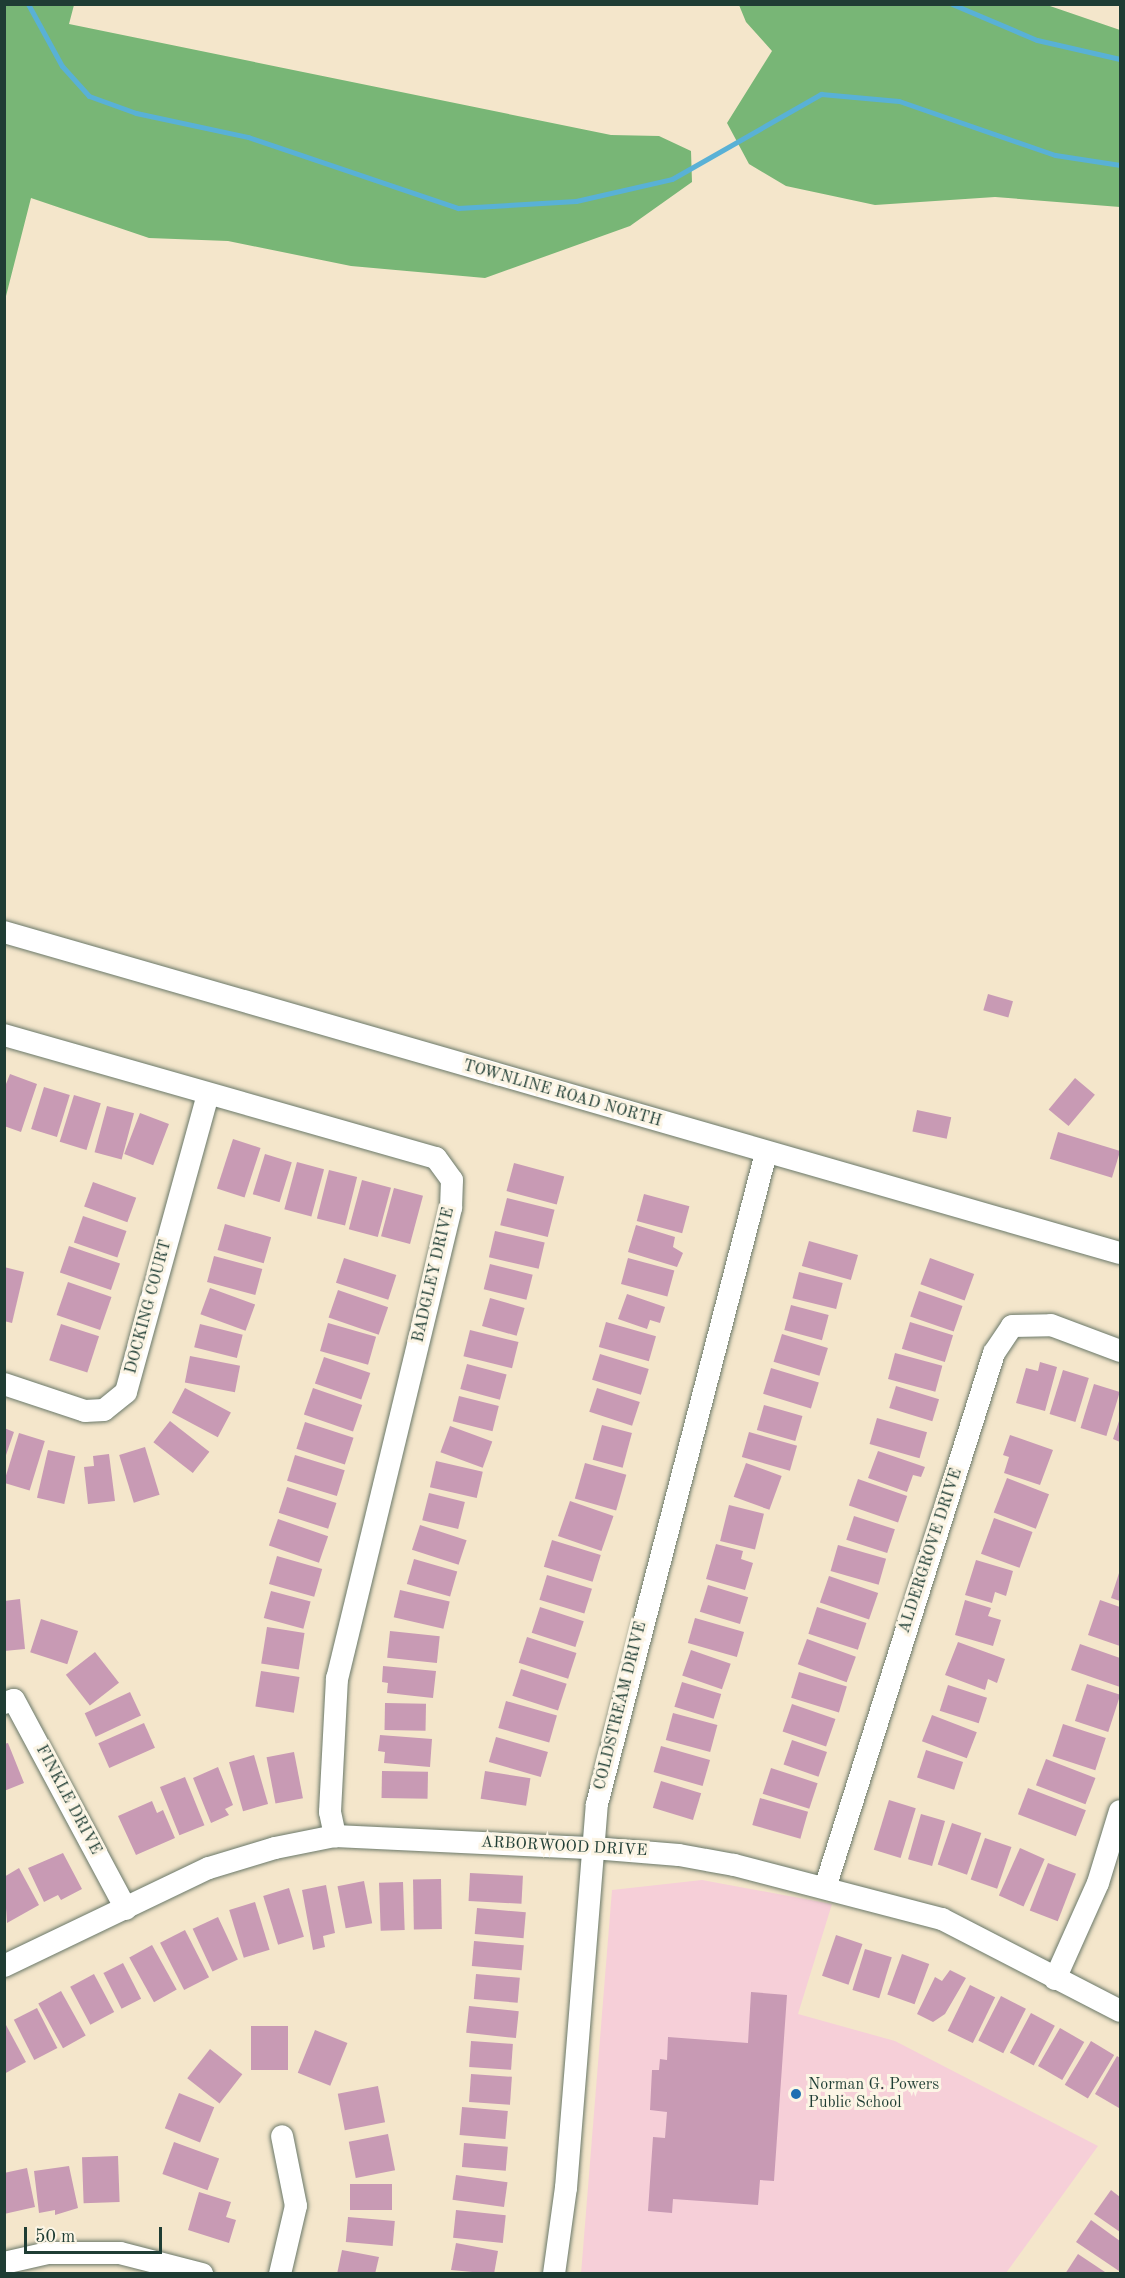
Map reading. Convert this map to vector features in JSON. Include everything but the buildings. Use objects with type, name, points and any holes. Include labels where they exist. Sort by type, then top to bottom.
[{"type":"street","name":"TOWNLINE ROAD NORTH","points":[[4,932],[1120,1253]]},
{"type":"street","name":"BADGLEY DRIVE","points":[[4,1035],[208,1095],[436,1158],[452,1180],[451,1208],[337,1678],[330,1812],[335,1836]]},
{"type":"street","name":"DOCKING COURT","points":[[4,1384],[85,1411],[104,1410],[126,1392],[208,1095]]},
{"type":"street","name":"COLDSTREAM DRIVE","points":[[554,2274],[566,2188],[593,1848],[606,1760],[766,1153]]},
{"type":"street","name":"ALDERGROVE DRIVE","points":[[825,1888],[994,1353],[1012,1326],[1041,1325],[1051,1325],[1120,1351]]},
{"type":"street","name":"FINKLE DRIVE","points":[[4,1703],[14,1700],[126,1909]]},
{"type":"street","points":[[1055,1979],[1098,1882],[1120,1811]]},
{"type":"street","name":"ARBORWOOD DRIVE","points":[[4,1966],[209,1868],[275,1848],[335,1836],[593,1848],[679,1855],[825,1888],[942,1919],[1120,2011]]},
{"type":"street","points":[[280,2274],[296,2206],[282,2136]]},
{"type":"street","points":[[4,2263],[48,2253],[120,2253],[202,2274]]},
{"type":"shaded area","name":"Norman G. Powers Public School","points":[[702,1880],[832,1904],[798,2014],[895,2041],[1098,2146],[1006,2273],[581,2274],[612,1890]]},
{"type":"green space","points":[[5,4],[74,5],[69,24],[611,135],[659,136],[691,151],[692,182],[630,226],[485,278],[351,266],[228,241],[149,238],[31,198],[5,300]]},
{"type":"green space","points":[[739,5],[1047,5],[1120,30],[1120,207],[995,197],[875,205],[786,186],[749,164],[727,123],[772,51],[746,22]]},
{"type":"waterway","points":[[28,4],[62,66],[89,96],[136,113],[248,137],[458,208],[576,201],[672,179],[821,94],[899,101],[1055,155],[1120,165]]},
{"type":"waterway","points":[[952,4],[1037,40],[1120,59]]},
{"type":"place","name":"Norman G. Powers Public School","points":[[796,2094]]}]
